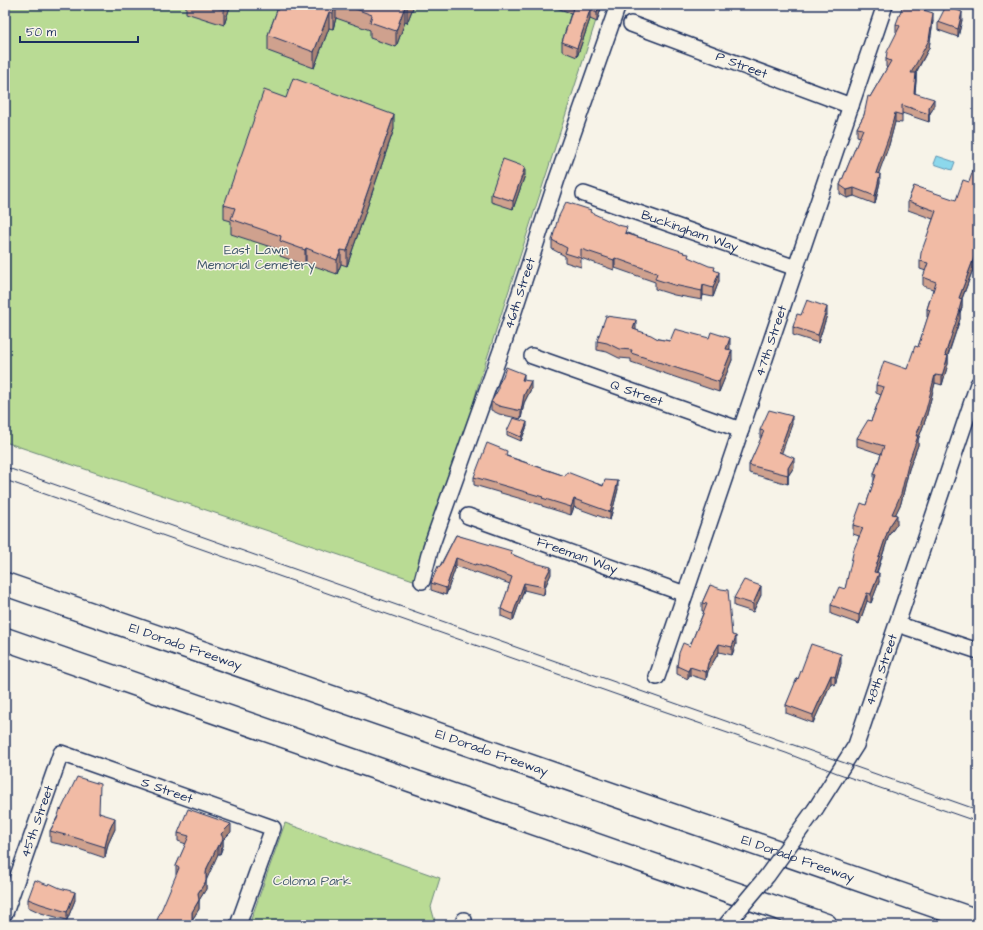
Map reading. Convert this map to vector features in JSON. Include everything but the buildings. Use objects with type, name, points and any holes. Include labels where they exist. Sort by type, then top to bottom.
[{"type":"highway","name":"El Dorado Freeway","points":[[5,584],[978,921]]},
{"type":"highway","points":[[5,640],[826,925]]},
{"type":"street","name":"46th Street","points":[[422,581],[431,547],[503,345],[559,172],[618,5]]},
{"type":"street","name":"47th Street","points":[[657,677],[885,5]]},
{"type":"street","name":"P Street","points":[[632,24],[851,106]]},
{"type":"street","name":"Buckingham Way","points":[[584,194],[796,268]]},
{"type":"street","name":"Q Street","points":[[532,356],[741,430]]},
{"type":"street","name":"48th Street","points":[[726,925],[767,876],[816,808],[856,745],[978,384]]},
{"type":"street","name":"Freeman Way","points":[[468,516],[685,594]]},
{"type":"street","points":[[897,624],[978,651]]},
{"type":"street","name":"S Street","points":[[61,753],[273,828],[238,925]]},
{"type":"street","name":"45th Street","points":[[5,912],[61,753]]},
{"type":"green space","name":"East Lawn Memorial Cemetery","points":[[5,5],[601,5],[478,386],[425,584],[5,442]]},
{"type":"green space","name":"Coloma Park","points":[[285,823],[440,878],[431,907],[436,925],[249,925]]},
{"type":"water","points":[[937,156],[955,162],[952,170],[934,164]]},
{"type":"tram line","points":[[5,467],[978,810]]},
{"type":"tram line","points":[[5,480],[786,753],[837,773],[978,822]]}]
